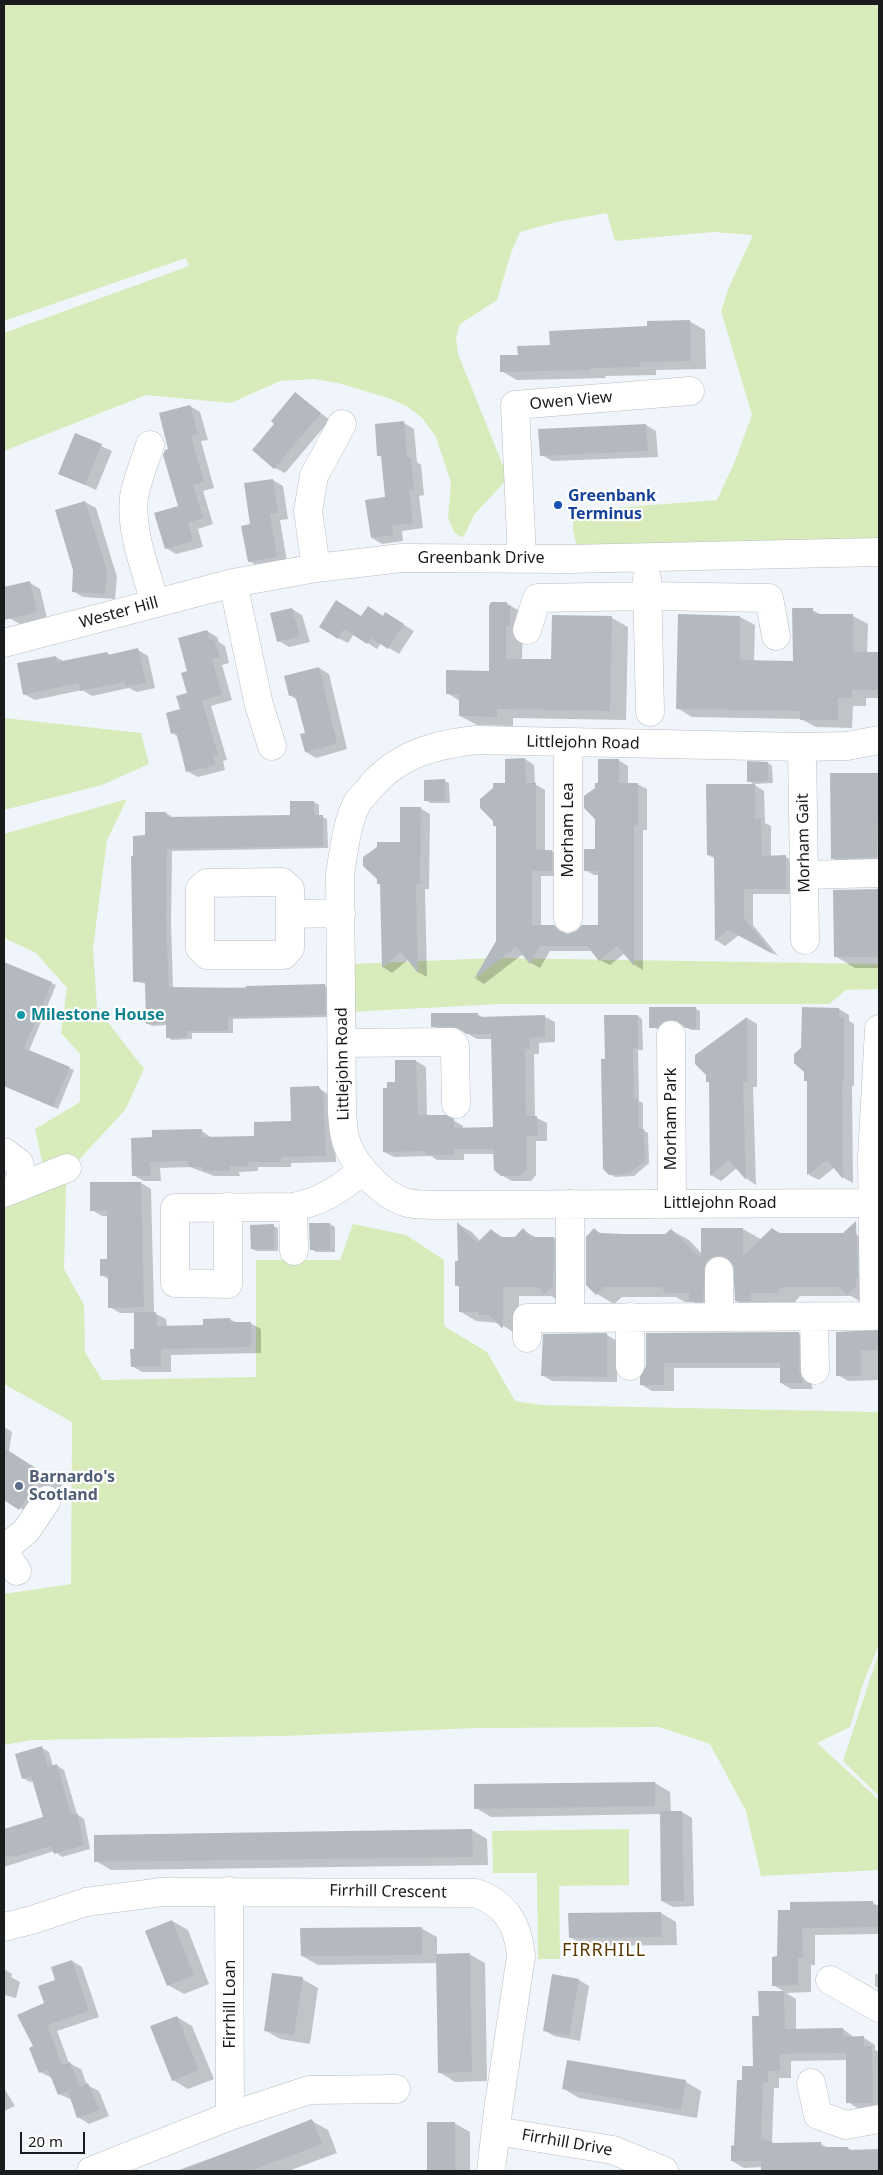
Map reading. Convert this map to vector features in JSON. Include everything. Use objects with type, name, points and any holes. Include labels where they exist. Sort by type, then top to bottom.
[{"type":"street","name":"Owen View","points":[[522,559],[515,406],[690,392]]},
{"type":"street","points":[[316,568],[308,511],[314,476],[342,424]]},
{"type":"street","points":[[150,445],[134,496],[134,514],[137,538],[155,603]]},
{"type":"street","name":"Greenbank Drive","points":[[316,568],[402,558],[647,558],[879,552]]},
{"type":"street","points":[[647,558],[650,712]]},
{"type":"street","name":"Wester Hill","points":[[4,643],[233,583],[316,568]]},
{"type":"street","points":[[233,583],[260,705],[272,746]]},
{"type":"street","points":[[527,630],[537,598],[648,596],[768,598],[776,636]]},
{"type":"street","name":"Littlejohn Road","points":[[873,1203],[431,1205],[407,1203],[392,1196],[362,1170],[345,1138],[342,1114],[340,874],[346,837],[358,802],[380,777],[400,760],[428,749],[475,740],[802,747],[847,746],[879,740]]},
{"type":"street","name":"Morham Lea","points":[[568,743],[568,918]]},
{"type":"street","name":"Morham Gait","points":[[802,747],[805,940]]},
{"type":"street","points":[[805,875],[879,874]]},
{"type":"street","points":[[290,914],[341,914]]},
{"type":"street","points":[[527,1338],[526,1318],[877,1316],[872,1158],[879,1079],[879,1029]]},
{"type":"street","name":"Morham Park","points":[[671,1035],[672,1204]]},
{"type":"street","points":[[342,1043],[452,1042],[455,1046],[456,1104]]},
{"type":"street","points":[[4,1152],[19,1163],[22,1175],[10,1190]]},
{"type":"street","points":[[10,1190],[67,1168]]},
{"type":"street","points":[[228,1208],[294,1207],[312,1203],[350,1182],[362,1170]]},
{"type":"street","points":[[570,1204],[570,1318]]},
{"type":"street","points":[[294,1207],[294,1251]]},
{"type":"street","points":[[719,1271],[719,1317]]},
{"type":"street","points":[[630,1317],[630,1366]]},
{"type":"street","points":[[814,1317],[815,1370]]},
{"type":"street","points":[[8,1557],[47,1500]]},
{"type":"street","name":"Firrhill Crescent","points":[[4,1926],[32,1920],[86,1902],[129,1894],[228,1891],[476,1893],[491,1898],[501,1906],[515,1927],[520,1941],[521,1956],[491,2171]]},
{"type":"street","name":"Firrhill Loan","points":[[228,1891],[230,2116]]},
{"type":"street","points":[[830,1980],[879,2008]]},
{"type":"street","points":[[812,2083],[818,2115],[846,2125],[879,2120]]},
{"type":"street","points":[[91,2171],[230,2116],[309,2090],[396,2089]]},
{"type":"street","name":"Firrhill Drive","points":[[496,2131],[613,2150],[664,2171]]},
{"type":"green space","points":[[4,4],[876,4],[879,10],[879,540],[578,552],[573,529],[573,511],[717,500],[735,461],[752,415],[721,311],[729,287],[753,235],[713,232],[615,241],[607,213],[556,222],[520,232],[511,253],[497,300],[460,324],[456,337],[458,354],[508,478],[474,515],[464,536],[461,537],[454,532],[448,518],[451,482],[436,437],[422,418],[408,407],[388,398],[338,383],[314,379],[280,381],[231,403],[146,395],[4,451],[4,333],[189,266],[186,258],[4,321]]},
{"type":"green space","points":[[4,718],[141,733],[149,764],[102,785],[4,810]]},
{"type":"green space","points":[[127,799],[107,840],[93,948],[97,1008],[144,1069],[125,1110],[75,1164],[66,1186],[64,1269],[84,1305],[85,1352],[102,1380],[256,1377],[256,1260],[340,1260],[353,1224],[406,1235],[444,1260],[444,1326],[487,1352],[515,1401],[541,1405],[879,1412],[879,1644],[863,1684],[850,1727],[817,1743],[879,1800],[879,1870],[761,1876],[746,1811],[710,1744],[659,1727],[477,1728],[283,1736],[31,1740],[4,1745],[4,1594],[71,1584],[72,1422],[4,1384],[4,1205],[48,1189],[35,1129],[80,1102],[80,1054],[61,1033],[67,988],[36,953],[4,938],[4,834]]},
{"type":"green space","points":[[496,958],[879,964],[879,989],[846,990],[829,1004],[499,1004],[350,1012],[351,964]]},
{"type":"green space","points":[[879,1652],[879,1796],[843,1761]]},
{"type":"green space","points":[[629,1829],[629,1885],[559,1886],[560,1959],[538,1959],[537,1873],[493,1873],[492,1831]]},
{"type":"building","points":[[690,320],[691,361],[640,362],[640,367],[590,368],[590,370],[500,372],[500,355],[518,355],[517,346],[550,345],[549,331],[647,326],[647,321]]},
{"type":"building","points":[[295,392],[321,413],[274,469],[252,450],[274,424],[271,421]]},
{"type":"building","points":[[190,405],[198,434],[191,436],[204,482],[193,485],[203,518],[188,523],[193,541],[165,549],[154,513],[178,506],[163,455],[165,450],[168,449],[159,413]]},
{"type":"building","points":[[404,421],[407,458],[411,458],[414,490],[409,490],[413,523],[392,526],[394,535],[371,538],[365,500],[385,497],[381,456],[377,456],[375,424]]},
{"type":"building","points":[[646,424],[648,451],[540,456],[538,429]]},
{"type":"building","points":[[75,433],[102,444],[85,485],[58,474]]},
{"type":"building","points":[[273,479],[278,513],[270,514],[277,557],[248,562],[241,526],[250,524],[244,483]]},
{"type":"building","points":[[85,501],[107,570],[105,594],[72,592],[73,570],[55,510]]},
{"type":"building","points":[[30,581],[37,612],[4,620],[4,587]]},
{"type":"building","points":[[336,600],[361,616],[368,606],[383,616],[385,612],[404,624],[388,649],[371,638],[367,644],[344,629],[338,639],[319,627]]},
{"type":"building","points":[[491,602],[507,602],[507,606],[510,606],[510,626],[506,626],[506,659],[551,659],[552,615],[612,616],[610,711],[497,709],[497,717],[459,716],[459,694],[446,694],[446,670],[489,671],[489,606]]},
{"type":"building","points":[[292,608],[300,636],[277,642],[270,613]]},
{"type":"building","points":[[792,608],[813,608],[813,614],[853,614],[853,652],[879,652],[879,690],[852,690],[852,698],[838,698],[838,720],[800,720],[800,711],[676,709],[678,614],[740,616],[740,660],[793,661]]},
{"type":"building","points":[[207,630],[210,640],[214,638],[220,657],[212,659],[222,694],[202,701],[218,755],[213,756],[216,765],[186,772],[176,732],[171,734],[166,713],[180,709],[176,696],[187,693],[181,673],[187,671],[178,638]]},
{"type":"building","points":[[138,648],[146,683],[125,687],[124,682],[80,691],[79,683],[23,695],[17,663],[56,656],[57,662],[107,652],[108,655]]},
{"type":"building","points":[[319,667],[337,744],[305,752],[300,734],[305,733],[295,695],[289,696],[284,676]]},
{"type":"building","points":[[525,758],[526,783],[536,783],[536,850],[552,850],[552,871],[532,871],[532,925],[554,925],[560,931],[568,934],[576,931],[582,925],[598,925],[598,871],[584,871],[584,849],[595,849],[595,819],[584,808],[584,796],[595,788],[595,783],[598,783],[598,759],[619,759],[619,783],[638,783],[638,825],[634,825],[634,966],[617,946],[599,961],[587,946],[540,946],[530,964],[516,947],[474,979],[496,941],[496,826],[493,826],[493,821],[480,808],[480,799],[493,788],[493,783],[505,783],[505,759]]},
{"type":"building","points":[[747,761],[768,762],[768,781],[747,782]]},
{"type":"building","points":[[830,773],[879,773],[877,857],[831,859]]},
{"type":"building","points":[[445,779],[445,801],[424,801],[424,780]]},
{"type":"building","points":[[706,784],[755,784],[755,819],[761,819],[762,856],[786,855],[786,889],[744,889],[744,918],[773,954],[728,930],[715,941],[714,855],[707,855]]},
{"type":"building","points":[[290,801],[314,801],[314,815],[323,815],[323,846],[167,849],[166,920],[169,987],[246,988],[246,986],[325,984],[326,1015],[228,1017],[228,1031],[187,1031],[187,1037],[166,1038],[166,1023],[146,1024],[145,982],[133,982],[131,856],[133,856],[133,836],[145,835],[145,812],[166,812],[167,817],[290,815]]},
{"type":"building","points":[[400,807],[421,807],[420,884],[416,884],[418,973],[401,952],[382,968],[380,884],[377,884],[377,879],[363,866],[363,857],[377,847],[377,842],[400,842]]},
{"type":"building","points":[[879,889],[879,957],[834,957],[833,890]]},
{"type":"building","name":"Milestone House","points":[[4,962],[52,982],[24,1048],[70,1067],[53,1107],[4,1086]]},
{"type":"building","points":[[649,1007],[696,1007],[696,1028],[685,1028],[679,1022],[671,1019],[663,1022],[657,1028],[649,1028]]},
{"type":"building","points":[[802,1007],[839,1008],[839,1017],[844,1017],[844,1081],[842,1081],[843,1179],[827,1160],[807,1175],[807,1081],[804,1081],[804,1072],[794,1063],[794,1054],[801,1048]]},
{"type":"building","points":[[431,1013],[478,1013],[478,1017],[545,1015],[545,1037],[529,1038],[530,1049],[525,1049],[526,1116],[537,1116],[538,1136],[526,1136],[527,1169],[520,1176],[501,1176],[494,1170],[493,1149],[454,1149],[454,1155],[426,1155],[426,1151],[383,1152],[383,1088],[387,1088],[387,1082],[395,1082],[395,1060],[416,1060],[418,1115],[446,1115],[454,1119],[454,1128],[493,1127],[491,1034],[466,1034],[459,1028],[452,1026],[431,1027]]},
{"type":"building","points":[[604,1015],[638,1015],[638,1048],[633,1048],[634,1100],[638,1099],[639,1129],[644,1129],[645,1160],[629,1174],[609,1175],[603,1169],[601,1059],[605,1059]]},
{"type":"building","points":[[747,1017],[747,1082],[743,1082],[746,1180],[729,1160],[710,1176],[709,1082],[706,1082],[706,1075],[695,1064],[695,1055]]},
{"type":"building","points":[[319,1086],[320,1091],[323,1091],[326,1156],[281,1157],[281,1162],[248,1162],[248,1166],[230,1166],[230,1171],[203,1171],[203,1167],[188,1167],[188,1161],[150,1162],[151,1176],[132,1176],[131,1138],[152,1137],[152,1130],[202,1129],[202,1137],[254,1136],[254,1122],[291,1121],[290,1087]]},
{"type":"building","points":[[90,1182],[141,1182],[144,1307],[108,1308],[108,1275],[100,1276],[100,1259],[107,1259],[107,1210],[90,1211]]},
{"type":"building","points":[[856,1221],[858,1278],[856,1278],[856,1286],[847,1295],[838,1287],[782,1287],[776,1293],[751,1293],[751,1301],[735,1301],[733,1264],[727,1258],[719,1255],[712,1257],[705,1264],[703,1302],[689,1302],[689,1293],[666,1293],[661,1287],[604,1287],[596,1295],[586,1285],[586,1237],[594,1228],[599,1233],[624,1234],[665,1234],[671,1229],[701,1258],[701,1228],[743,1228],[743,1256],[772,1228],[778,1233],[843,1233]]},
{"type":"building","points":[[457,1222],[477,1243],[491,1229],[500,1237],[515,1237],[523,1228],[531,1237],[554,1237],[553,1285],[545,1294],[538,1287],[503,1287],[503,1329],[489,1315],[478,1315],[478,1312],[459,1312],[459,1286],[455,1286],[455,1261],[458,1261]]},
{"type":"building","points":[[309,1223],[330,1223],[330,1250],[310,1250]]},
{"type":"building","points":[[274,1224],[274,1249],[251,1249],[250,1225]]},
{"type":"building","points":[[134,1312],[156,1312],[157,1326],[203,1325],[203,1319],[230,1318],[230,1322],[251,1322],[251,1347],[161,1349],[161,1366],[131,1367],[130,1349],[134,1349]]},
{"type":"building","points":[[879,1330],[879,1350],[861,1350],[861,1376],[836,1376],[836,1332]]},
{"type":"building","points":[[799,1332],[799,1370],[803,1383],[780,1383],[780,1363],[664,1363],[664,1385],[640,1385],[640,1377],[646,1366],[646,1333]]},
{"type":"building","points":[[607,1333],[607,1377],[541,1376],[543,1334]]},
{"type":"building","name":"Barnardo's Scotland","points":[[4,1448],[43,1473],[19,1510],[4,1500]]},
{"type":"building","points":[[42,1746],[48,1767],[57,1764],[71,1815],[77,1813],[84,1845],[54,1854],[51,1846],[14,1857],[13,1855],[4,1857],[4,1829],[43,1817],[31,1776],[22,1779],[15,1754]]},
{"type":"building","points":[[655,1782],[655,1806],[474,1809],[474,1784]]},
{"type":"building","points":[[660,1811],[682,1811],[684,1901],[661,1901]]},
{"type":"building","points":[[472,1829],[473,1857],[94,1862],[94,1835]]},
{"type":"building","points":[[873,1901],[873,1905],[879,1905],[879,1927],[802,1928],[803,1958],[798,1958],[798,1985],[772,1986],[772,1957],[777,1956],[778,1910],[790,1910],[790,1902]]},
{"type":"building","points":[[661,1912],[662,1937],[569,1938],[568,1913]]},
{"type":"building","points":[[172,1920],[194,1975],[167,1986],[145,1931]]},
{"type":"building","points":[[422,1927],[422,1955],[301,1956],[300,1928]]},
{"type":"building","points":[[470,1953],[472,2072],[438,2073],[436,1954]]},
{"type":"building","points":[[72,1960],[89,2011],[47,2025],[62,2065],[70,2062],[80,2087],[88,2083],[99,2110],[77,2118],[68,2092],[76,2088],[58,2095],[48,2070],[39,2073],[29,2048],[33,2046],[17,2015],[44,2003],[38,1986],[55,1980],[51,1967]]},
{"type":"building","points":[[272,1973],[303,1977],[294,2035],[264,2031]]},
{"type":"building","points":[[552,1974],[579,1979],[569,2036],[543,2031]]},
{"type":"building","points":[[758,1991],[784,1991],[785,2029],[843,2028],[843,2037],[864,2036],[864,2047],[872,2046],[873,2103],[846,2103],[846,2053],[779,2054],[780,2071],[768,2071],[768,2082],[763,2082],[761,2138],[774,2143],[821,2142],[821,2147],[848,2147],[848,2150],[879,2149],[879,2171],[761,2171],[761,2161],[731,2161],[731,2146],[734,2145],[737,2080],[742,2080],[742,2066],[753,2066],[752,2016],[759,2016]]},
{"type":"building","points":[[177,2016],[199,2070],[172,2081],[150,2026]]},
{"type":"building","points":[[567,2060],[686,2080],[681,2110],[562,2089]]},
{"type":"building","points":[[312,2119],[322,2144],[250,2171],[180,2171]]},
{"type":"building","points":[[427,2122],[455,2122],[455,2171],[427,2171]]},
{"type":"place","name":"Greenbank Terminus","points":[[558,505]]},
{"type":"place","name":"Milestone House","points":[[21,1015]]},
{"type":"place","name":"Barnardo's Scotland","points":[[19,1486]]},
{"type":"district","name":"FIRRHILL","points":[[604,1951]]}]
